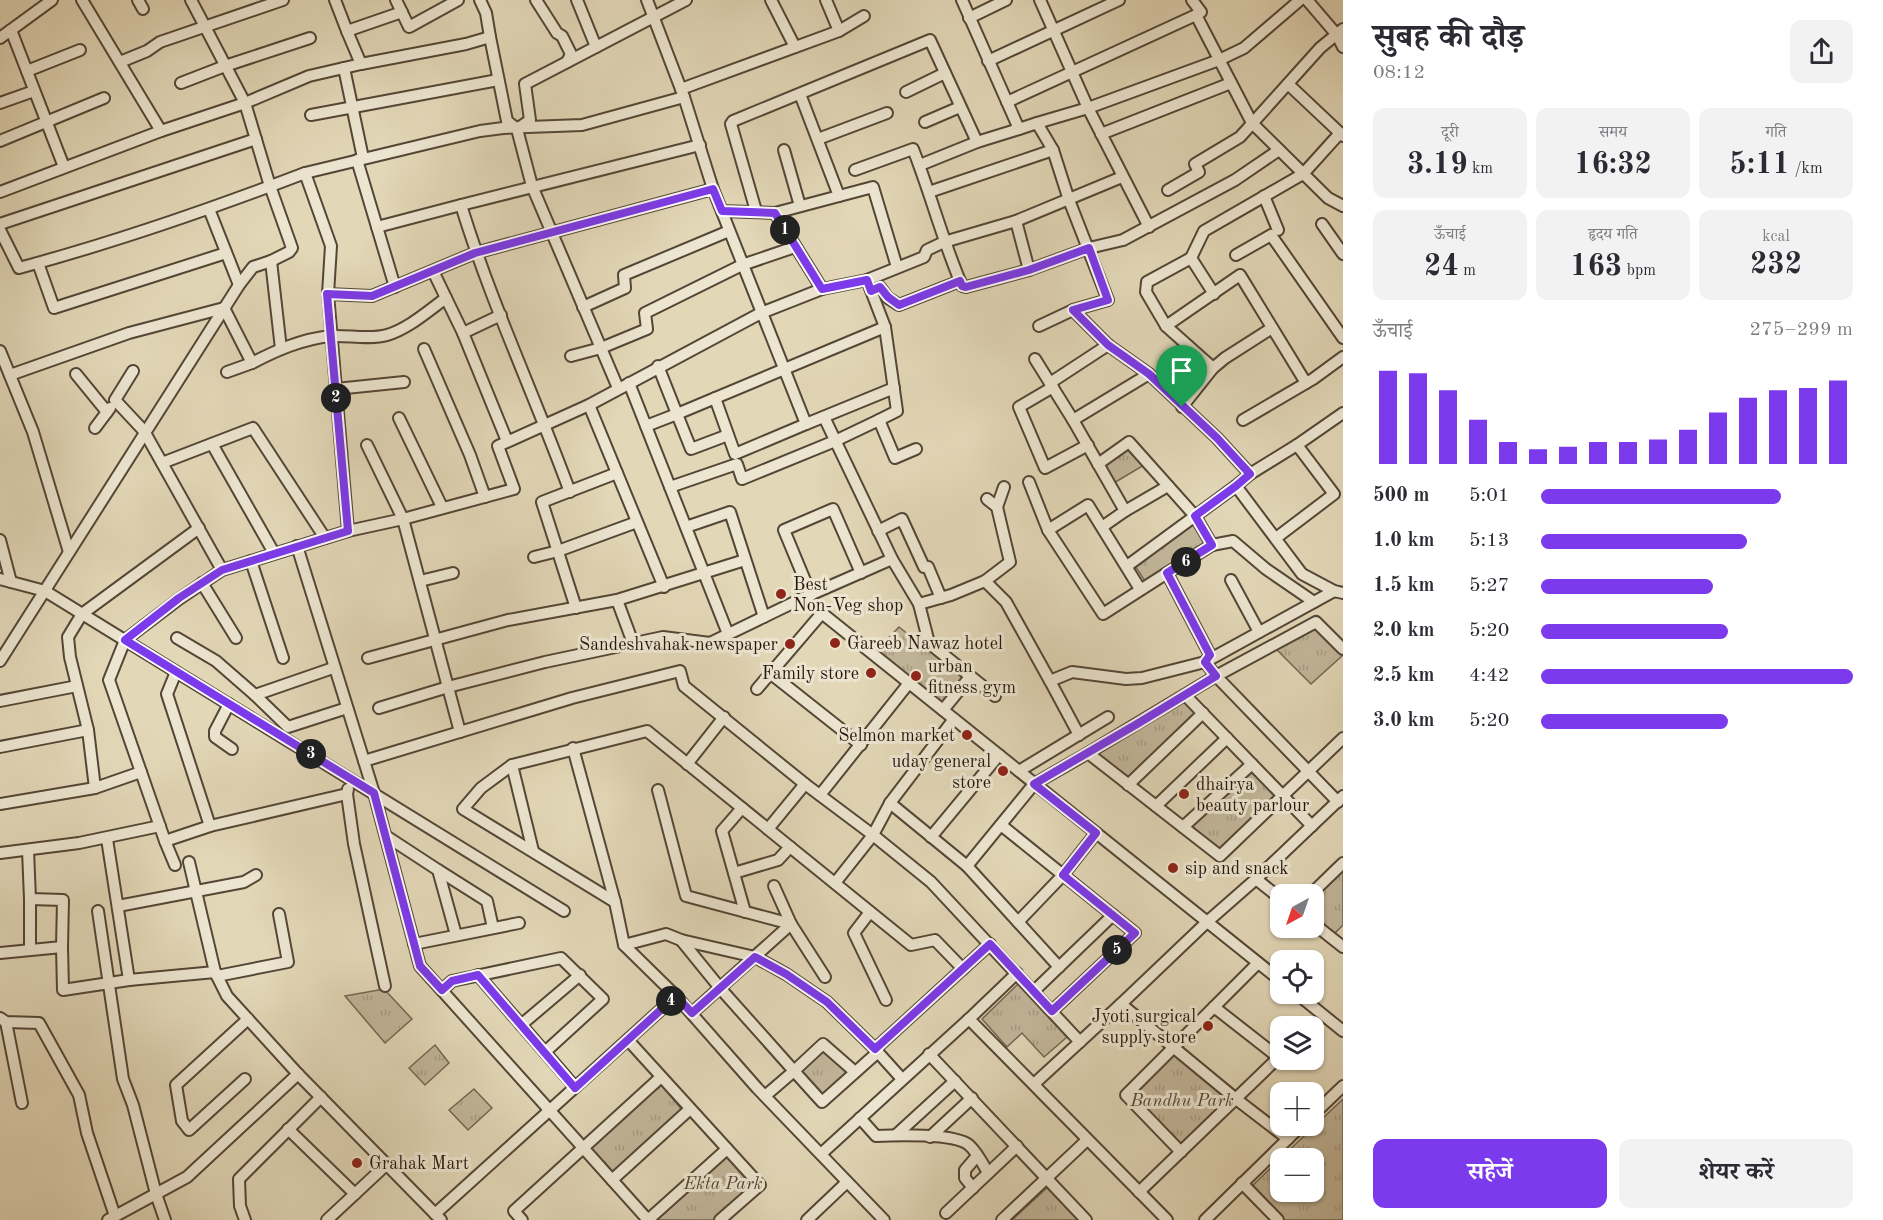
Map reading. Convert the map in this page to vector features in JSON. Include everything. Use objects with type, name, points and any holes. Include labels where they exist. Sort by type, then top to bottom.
[{"type":"street","points":[[0,38],[52,0]]},
{"type":"street","points":[[82,0],[161,131]]},
{"type":"street","points":[[0,661],[239,285],[253,267],[290,252],[292,248],[270,186],[245,103],[191,0]]},
{"type":"street","points":[[120,62],[147,51],[160,42],[283,0]]},
{"type":"street","points":[[335,0],[361,64]]},
{"type":"street","points":[[396,0],[409,27],[458,0]]},
{"type":"street","points":[[480,0],[486,13],[507,121],[517,129],[532,186],[618,388]]},
{"type":"street","points":[[536,0],[572,54],[567,62]]},
{"type":"street","points":[[577,0],[596,47]]},
{"type":"street","points":[[647,0],[683,93],[713,189],[806,424]]},
{"type":"street","points":[[517,129],[530,120],[525,84],[686,0]]},
{"type":"street","points":[[771,0],[795,47]]},
{"type":"street","points":[[826,0],[840,31]]},
{"type":"street","points":[[962,0],[1019,129]]},
{"type":"street","points":[[969,18],[1006,0]]},
{"type":"street","points":[[1040,0],[1088,108],[1149,227]]},
{"type":"street","points":[[988,61],[1119,0]]},
{"type":"street","points":[[1007,102],[1072,70],[1196,15],[1201,12],[1192,0]]},
{"type":"street","points":[[920,165],[977,142],[1088,108],[1219,60],[1244,48],[1300,0]]},
{"type":"street","points":[[1307,0],[1340,32],[1343,47]]},
{"type":"street","points":[[347,31],[402,12]]},
{"type":"street","points":[[1196,15],[1252,123],[1328,198],[1343,206]]},
{"type":"street","points":[[0,230],[19,268],[87,250],[209,209],[305,173],[360,159],[480,131],[582,125],[683,93],[840,31],[864,16]]},
{"type":"street","points":[[11,30],[64,168]]},
{"type":"street","points":[[1168,190],[1200,172],[1195,164],[1240,137],[1320,48],[1340,32]]},
{"type":"street","points":[[0,192],[161,131],[245,103],[309,76],[490,37]]},
{"type":"street","points":[[181,83],[310,38]]},
{"type":"street","points":[[756,211],[731,124],[930,40],[977,142]]},
{"type":"street","points":[[27,71],[80,50]]},
{"type":"street","points":[[344,68],[360,159],[395,287]]},
{"type":"street","points":[[906,92],[945,73]]},
{"type":"street","points":[[311,115],[498,80]]},
{"type":"street","points":[[1101,134],[1231,83]]},
{"type":"street","points":[[1213,368],[1166,327],[1146,292],[1147,282],[1191,258],[1204,231],[1303,174],[1342,134],[1288,84]]},
{"type":"street","points":[[0,103],[34,91]]},
{"type":"street","points":[[800,94],[839,196]]},
{"type":"street","points":[[0,141],[104,98]]},
{"type":"street","points":[[925,123],[960,106]]},
{"type":"street","points":[[819,139],[887,113]]},
{"type":"street","points":[[1037,123],[1053,150],[1069,200],[1108,300],[1073,310],[1039,326]]},
{"type":"street","points":[[0,224],[256,139]]},
{"type":"street","points":[[377,226],[700,145]]},
{"type":"street","points":[[855,170],[913,149],[944,242],[962,286],[966,287],[1029,270],[1089,248],[1122,240],[1236,180],[1279,150]]},
{"type":"street","points":[[784,150],[800,206]]},
{"type":"street","points":[[929,192],[1053,150]]},
{"type":"street","points":[[305,173],[331,246],[327,294],[348,531]]},
{"type":"street","points":[[869,285],[897,267],[924,257],[927,250],[944,242],[1016,221],[1122,177]]},
{"type":"street","points":[[722,211],[775,213],[873,187],[897,267]]},
{"type":"street","points":[[327,294],[372,296],[475,253],[713,189]]},
{"type":"street","points":[[1264,196],[1278,230]]},
{"type":"street","points":[[460,205],[475,253],[546,425],[570,492]]},
{"type":"street","points":[[209,209],[239,285]]},
{"type":"street","points":[[775,213],[822,289]]},
{"type":"street","points":[[1016,221],[1029,270]]},
{"type":"street","points":[[1322,224],[1343,254]]},
{"type":"street","points":[[583,307],[625,288],[624,275],[729,231]]},
{"type":"street","points":[[1236,255],[1271,235],[1343,338]]},
{"type":"street","points":[[571,356],[601,348],[648,329],[645,313],[742,266],[795,247]]},
{"type":"street","points":[[38,263],[54,308],[226,253]]},
{"type":"street","points":[[1191,258],[1214,294]]},
{"type":"street","points":[[271,261],[281,349]]},
{"type":"street","points":[[433,271],[463,333],[507,441]]},
{"type":"street","points":[[1166,327],[1240,275],[1306,383]]},
{"type":"street","points":[[175,865],[109,680],[125,640],[222,570],[348,531],[403,519],[514,489],[498,446],[589,405],[618,388],[651,373],[658,366],[761,313],[822,289],[869,285],[880,287],[899,305],[960,281]]},
{"type":"street","points":[[715,398],[742,479],[835,441],[897,411],[885,327],[869,285]]},
{"type":"street","points":[[227,372],[306,340],[331,336],[386,335],[402,328],[446,298]]},
{"type":"street","points":[[224,308],[252,363]]},
{"type":"street","points":[[10,375],[129,333],[224,308]]},
{"type":"street","points":[[1073,310],[1108,345],[1149,374],[1217,438],[1250,474]]},
{"type":"street","points":[[463,333],[501,315]]},
{"type":"street","points":[[646,426],[885,327]]},
{"type":"street","points":[[1182,407],[1213,368],[1272,328]]},
{"type":"street","points":[[1088,446],[1045,468],[1019,407],[1108,345]]},
{"type":"street","points":[[424,350],[470,455],[485,496]]},
{"type":"street","points":[[0,351],[33,432],[69,552]]},
{"type":"street","points":[[1243,420],[1306,383],[1343,357]]},
{"type":"street","points":[[1035,359],[1125,511]]},
{"type":"street","points":[[658,366],[691,449],[728,435]]},
{"type":"street","points":[[94,429],[134,371]]},
{"type":"street","points":[[76,374],[107,412]]},
{"type":"street","points":[[1073,420],[1149,374]]},
{"type":"street","points":[[336,389],[404,382]]},
{"type":"street","points":[[629,383],[728,634]]},
{"type":"street","points":[[670,487],[736,459],[806,424],[894,388]]},
{"type":"street","points":[[115,400],[144,432],[222,570]]},
{"type":"street","points":[[589,405],[664,587]]},
{"type":"street","points":[[1127,566],[1250,474],[1343,413]]},
{"type":"street","points":[[824,417],[892,559],[919,604],[929,643],[995,696]]},
{"type":"street","points":[[399,418],[441,507]]},
{"type":"street","points":[[879,420],[895,458],[916,449]]},
{"type":"street","points":[[162,463],[253,428],[325,538]]},
{"type":"street","points":[[1098,464],[1129,442],[1195,516],[1212,545]]},
{"type":"street","points":[[212,444],[274,553]]},
{"type":"street","points":[[367,445],[403,519],[460,732]]},
{"type":"street","points":[[1276,538],[1334,494],[1297,445]]},
{"type":"street","points":[[576,608],[542,502],[617,473]]},
{"type":"street","points":[[1029,482],[1048,530],[1103,614],[1212,545],[1233,541],[1266,569],[1314,602]]},
{"type":"street","points":[[1102,527],[1168,486]]},
{"type":"street","points":[[1236,486],[1302,574],[1338,592]]},
{"type":"street","points":[[919,604],[985,581],[1010,562],[997,507],[1004,487]]},
{"type":"street","points":[[987,499],[997,507]]},
{"type":"street","points":[[1048,530],[1088,505],[1140,590]]},
{"type":"street","points":[[861,573],[833,510],[784,530],[807,596],[822,613],[1270,972]]},
{"type":"street","points":[[686,527],[730,512],[764,617]]},
{"type":"street","points":[[878,531],[902,519],[924,567],[928,567],[941,598]]},
{"type":"street","points":[[534,557],[558,551],[637,522]]},
{"type":"street","points":[[95,788],[88,730],[70,657],[68,637],[82,614],[199,528]]},
{"type":"street","points":[[0,540],[6,580],[45,591],[564,911]]},
{"type":"street","points":[[297,546],[333,668],[374,793],[420,966],[648,1220],[727,1149]]},
{"type":"street","points":[[379,708],[448,687],[663,637],[710,642],[892,559]]},
{"type":"street","points":[[368,657],[508,620],[617,600],[745,560]]},
{"type":"street","points":[[251,561],[283,658]]},
{"type":"street","points":[[420,581],[453,573]]},
{"type":"street","points":[[1167,573],[1210,655],[1205,662]]},
{"type":"street","points":[[1231,580],[1259,632]]},
{"type":"street","points":[[985,581],[1006,602],[1079,735]]},
{"type":"street","points":[[202,583],[236,638]]},
{"type":"street","points":[[1050,681],[1072,672],[1126,680],[1205,662],[1314,602],[1338,592]]},
{"type":"street","points":[[617,600],[633,643]]},
{"type":"street","points":[[757,689],[822,613]]},
{"type":"street","points":[[967,866],[1034,784],[1186,696],[1216,676],[1316,622],[1343,649]]},
{"type":"street","points":[[177,638],[216,661],[288,728],[347,708]]},
{"type":"street","points":[[1034,1084],[1340,799],[1308,771],[1205,662]]},
{"type":"street","points":[[255,695],[333,668]]},
{"type":"street","points":[[364,761],[572,698],[680,671],[684,686],[931,882],[1080,1042]]},
{"type":"street","points":[[176,672],[167,694],[210,826]]},
{"type":"street","points":[[771,673],[861,745]]},
{"type":"street","points":[[943,710],[970,677]]},
{"type":"street","points":[[820,795],[909,683]]},
{"type":"street","points":[[0,701],[77,686]]},
{"type":"street","points":[[1186,696],[1312,826]]},
{"type":"street","points":[[229,704],[214,731],[215,737],[232,749]]},
{"type":"street","points":[[1128,785],[1203,713]]},
{"type":"street","points":[[687,764],[724,717]]},
{"type":"street","points":[[1019,771],[1108,717]]},
{"type":"street","points":[[835,883],[873,835],[890,803],[954,719]]},
{"type":"street","points":[[0,747],[88,730]]},
{"type":"street","points":[[615,902],[463,809],[481,788],[512,765],[646,731],[911,945],[935,940],[963,969]]},
{"type":"street","points":[[1156,806],[1227,738]]},
{"type":"street","points":[[1088,753],[1220,856],[1343,738]]},
{"type":"street","points":[[573,748],[615,902],[624,945],[676,996],[765,1096],[884,1220]]},
{"type":"street","points":[[931,837],[999,755]]},
{"type":"street","points":[[1183,827],[1252,764]]},
{"type":"street","points":[[512,765],[532,851]]},
{"type":"street","points":[[0,804],[95,788],[141,772]]},
{"type":"street","points":[[351,779],[347,794],[354,844],[385,986]]},
{"type":"street","points":[[768,830],[805,784]]},
{"type":"street","points":[[658,790],[686,896],[791,924]]},
{"type":"street","points":[[165,841],[210,826],[347,794]]},
{"type":"street","points":[[890,803],[967,866],[1059,967]]},
{"type":"street","points":[[742,808],[722,831],[745,912]]},
{"type":"street","points":[[1000,825],[1135,933],[1052,1011]]},
{"type":"street","points":[[0,853],[107,839],[160,826]]},
{"type":"street","points":[[1018,922],[1063,875],[1096,833]]},
{"type":"street","points":[[386,836],[487,901],[494,928]]},
{"type":"street","points":[[107,839],[129,980]]},
{"type":"street","points":[[734,873],[778,860],[790,847]]},
{"type":"street","points":[[28,850],[30,950]]},
{"type":"street","points":[[189,862],[216,974],[227,996],[298,1074],[438,1217],[550,1110],[676,996]]},
{"type":"street","points":[[1321,884],[1342,864]]},
{"type":"street","points":[[438,870],[456,935]]},
{"type":"street","points":[[118,906],[243,882],[256,875]]},
{"type":"street","points":[[1256,879],[1270,890]]},
{"type":"street","points":[[774,886],[791,924],[825,977]]},
{"type":"street","points":[[30,899],[63,900],[63,990],[129,980],[216,974],[288,962],[279,914]]},
{"type":"street","points":[[98,911],[123,1079],[134,1105],[156,1194],[165,1220]]},
{"type":"street","points":[[870,912],[854,933],[886,1000]]},
{"type":"street","points":[[1034,991],[1113,915]]},
{"type":"street","points":[[414,944],[519,923]]},
{"type":"street","points":[[692,1013],[791,924]]},
{"type":"street","points":[[1324,932],[1339,943],[1343,931]]},
{"type":"street","points":[[624,945],[666,934],[681,940],[755,957],[786,974],[827,1002],[902,1079]]},
{"type":"street","points":[[681,940],[720,988],[822,1102],[990,944]]},
{"type":"street","points":[[0,953],[62,947]]},
{"type":"street","points":[[442,990],[452,981],[561,958],[603,999],[544,1052]]},
{"type":"street","points":[[1181,1152],[1125,1095],[1258,963]]},
{"type":"street","points":[[820,1154],[1017,973]]},
{"type":"street","points":[[478,975],[575,1088]]},
{"type":"street","points":[[521,1025],[580,975]]},
{"type":"street","points":[[1121,1004],[1288,1139]]},
{"type":"street","points":[[1310,1004],[1343,1031]]},
{"type":"street","points":[[1214,1007],[1270,1049]]},
{"type":"street","points":[[245,1079],[189,1130],[182,1121],[176,1085],[248,1019]]},
{"type":"street","points":[[969,1019],[1167,1220]]},
{"type":"street","points":[[22,1103],[3,1020],[39,1023],[79,1095],[111,1218],[187,1177],[298,1074]]},
{"type":"street","points":[[627,1040],[760,1185],[720,1220]]},
{"type":"street","points":[[765,1096],[823,1044],[855,1072]]},
{"type":"street","points":[[929,1054],[1086,1220]]},
{"type":"street","points":[[1139,1192],[1270,1066]]},
{"type":"street","points":[[522,1220],[514,1211],[661,1077]]},
{"type":"street","points":[[896,1135],[956,1082]]},
{"type":"street","points":[[1324,1104],[1343,1086]]},
{"type":"street","points":[[245,1220],[240,1206],[239,1179],[321,1097]]},
{"type":"street","points":[[930,1137],[972,1098]]},
{"type":"street","points":[[612,1180],[690,1109]]},
{"type":"street","points":[[860,1118],[876,1136],[947,1138],[969,1144],[988,1173]]},
{"type":"street","points":[[288,1129],[355,1194]]},
{"type":"street","points":[[1205,1220],[1291,1136]]},
{"type":"street","points":[[1002,1220],[1087,1140]]},
{"type":"street","points":[[946,1213],[1017,1146]]},
{"type":"street","points":[[973,1188],[965,1178],[965,1170],[977,1156]]},
{"type":"street","points":[[327,1220],[387,1164]]},
{"type":"street","points":[[807,1220],[848,1182]]},
{"type":"street","points":[[1242,1183],[1278,1220]]},
{"type":"green space","points":[[1129,446],[1144,465],[1114,483],[1102,465]]},
{"type":"green space","points":[[1194,523],[1208,545],[1147,584],[1135,566]]},
{"type":"green space","points":[[899,627],[965,679],[942,706],[874,653]]},
{"type":"green space","points":[[1314,628],[1343,655],[1311,684],[1276,649]]},
{"type":"green space","points":[[1187,696],[1199,713],[1129,781],[1094,753]]},
{"type":"green space","points":[[1250,766],[1279,795],[1220,851],[1188,826]]},
{"type":"green space","points":[[1341,870],[1343,872],[1343,925],[1333,935],[1324,928],[1324,886]]},
{"type":"green space","points":[[1018,984],[1067,1037],[1044,1057],[1022,1033],[1007,1047],[982,1019]]},
{"type":"green space","points":[[384,989],[412,1019],[385,1043],[345,996]]},
{"type":"green space","points":[[435,1045],[449,1063],[425,1085],[409,1068]]},
{"type":"green space","points":[[823,1047],[853,1072],[824,1098],[799,1071]]},
{"type":"green space","name":"Bandhu Park","points":[[1174,1047],[1236,1099],[1181,1152],[1126,1095]]},
{"type":"green space","points":[[660,1083],[683,1111],[612,1174],[589,1148]]},
{"type":"green space","points":[[474,1089],[492,1108],[468,1130],[449,1110]]},
{"type":"green space","points":[[1343,1099],[1343,1220],[1284,1220],[1251,1187],[1270,1169],[1270,1202],[1324,1202],[1324,1148],[1292,1148],[1304,1136],[1324,1136],[1324,1117]]},
{"type":"green space","name":"Ekta Park","points":[[725,1150],[757,1185],[717,1220],[660,1220],[655,1214]]},
{"type":"green space","points":[[1049,1186],[1079,1220],[1012,1220]]},
{"type":"place","name":"Best Non-Veg shop","points":[[781,594]]},
{"type":"place","name":"Gareeb Nawaz hotel","points":[[835,643]]},
{"type":"place","name":"Sandeshvahak newspaper","points":[[790,644]]},
{"type":"place","name":"Family store","points":[[871,673]]},
{"type":"place","name":"urban fitness gym","points":[[916,676]]},
{"type":"place","name":"Selmon market","points":[[967,735]]},
{"type":"place","name":"uday general store","points":[[1003,771]]},
{"type":"place","name":"dhairya beauty parlour","points":[[1184,794]]},
{"type":"place","name":"sip and snack","points":[[1173,868]]},
{"type":"place","name":"Jyoti surgical supply store","points":[[1208,1026]]},
{"type":"place","name":"Grahak Mart","points":[[357,1163]]},
{"type":"route","points":[[713,189],[722,211],[775,213],[822,289],[867,280],[871,291],[880,287],[899,305],[960,281],[962,286],[966,287],[1029,270],[1089,248],[1108,300],[1073,310],[1108,345],[1149,374],[1182,407],[1217,438],[1250,474],[1195,516],[1212,545],[1167,573],[1210,655],[1205,662],[1216,676],[1186,696],[1034,784],[1096,833],[1063,875],[1135,933],[1052,1011],[990,944],[875,1049],[827,1002],[786,974],[755,957],[692,1013],[676,996],[575,1088],[478,975],[452,981],[442,990],[420,966],[374,793],[125,640],[179,598],[222,570],[348,531],[327,294],[372,296],[475,253],[713,189]]}]
